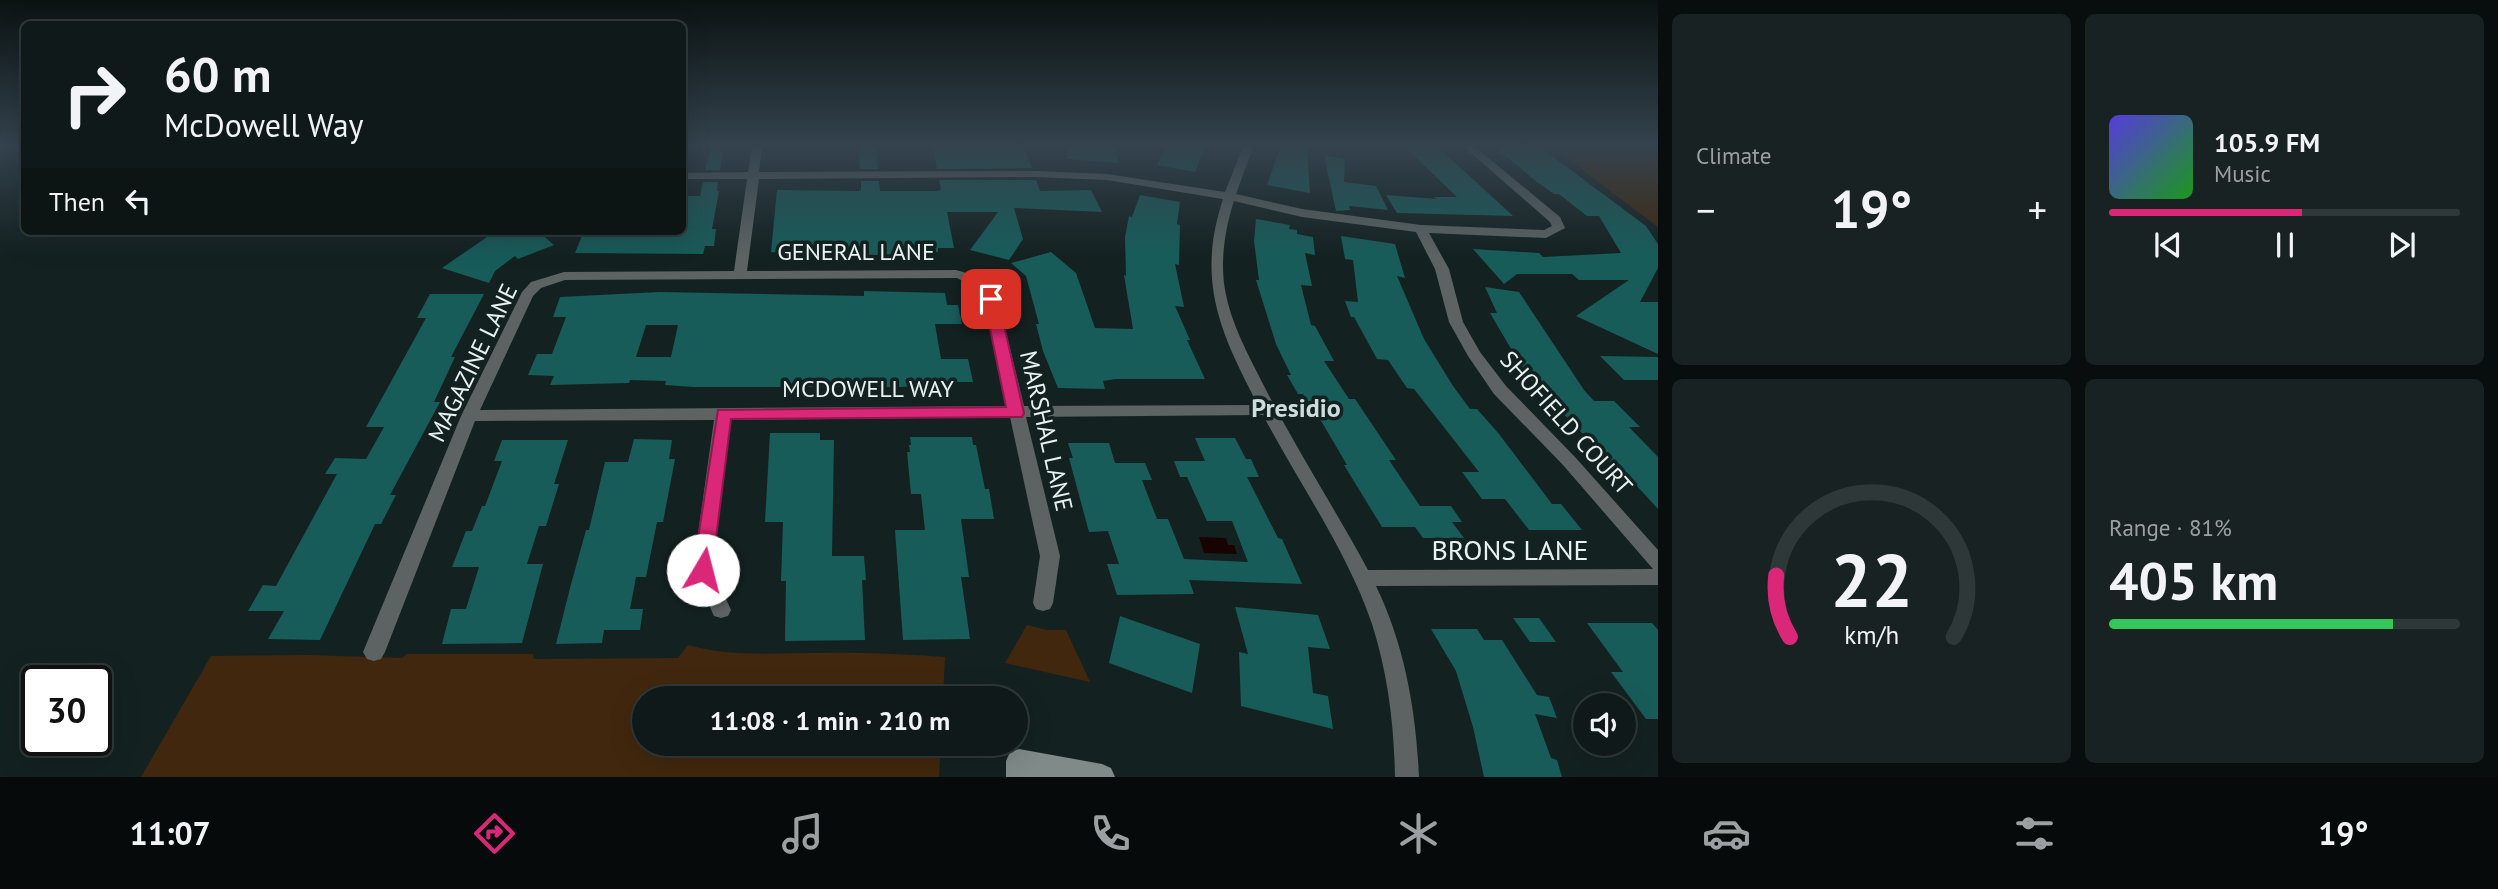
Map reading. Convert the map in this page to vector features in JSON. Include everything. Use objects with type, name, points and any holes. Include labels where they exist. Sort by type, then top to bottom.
[{"type":"street","points":[[740,275],[752,183]]},
{"type":"street","points":[[1146,183],[1229,195],[1302,213],[1421,229],[1546,234],[1559,228],[1556,220],[1512,183]]},
{"type":"street","points":[[1234,183],[1218,232],[1217,278],[1225,321],[1267,410],[1362,578],[1387,643],[1402,700],[1407,777]]},
{"type":"street","name":"SHOFIELD COURT","points":[[1421,229],[1442,269],[1456,322],[1473,353],[1500,390],[1569,461],[1658,563]]},
{"type":"street","name":"GENERAL LANE","points":[[740,275],[956,274],[973,278]]},
{"type":"street","name":"MAGAZINE LANE","points":[[374,652],[469,416],[527,295],[536,285],[564,275],[740,275]]},
{"type":"street","name":"MARSHAL LANE","points":[[973,278],[986,288],[991,299],[1050,556],[1043,603]]},
{"type":"street","name":"MCDOWELL WAY","points":[[469,416],[1267,410]]},
{"type":"street","points":[[721,610],[703,570],[723,414]]},
{"type":"street","name":"BRONS LANE","points":[[1362,578],[1658,578]]},
{"type":"street","points":[[1019,769],[1102,777]]},
{"type":"shaded area","points":[[1600,183],[1658,183],[1658,227]]},
{"type":"shaded area","points":[[1199,537],[1226,538],[1228,545],[1234,545],[1237,554],[1204,553]]},
{"type":"shaded area","points":[[1027,625],[1047,630],[1066,630],[1090,682],[1005,663]]},
{"type":"shaded area","points":[[688,645],[737,653],[866,653],[945,657],[944,686],[632,686],[632,756],[940,756],[939,777],[141,777],[211,656],[402,658],[407,654],[533,654],[534,659],[678,658]]},
{"type":"building","points":[[703,183],[718,183],[719,191],[712,229],[716,229],[714,246],[705,246],[703,254],[575,253],[582,235],[686,235],[686,196],[700,196]]},
{"type":"building","points":[[861,183],[879,183],[880,191],[941,189],[940,183],[1037,183],[1040,191],[1091,190],[1102,212],[1014,208],[1023,239],[1009,260],[970,250],[998,212],[947,212],[954,248],[938,248],[938,252],[833,257],[771,252],[777,190],[858,191],[861,190]]},
{"type":"building","points":[[1309,183],[1310,193],[1267,185]]},
{"type":"building","points":[[1330,183],[1376,186],[1388,210],[1349,206],[1350,210],[1336,211]]},
{"type":"building","points":[[1443,183],[1477,183],[1513,216],[1397,213],[1386,195],[1437,199],[1434,197],[1457,197]]},
{"type":"building","points":[[1539,183],[1589,183],[1646,226],[1658,244],[1658,268],[1640,302],[1658,302],[1658,354],[1576,316],[1629,280],[1579,280],[1572,274],[1517,274],[1504,284],[1473,249],[1539,253],[1543,257],[1621,253],[1599,216],[1587,216],[1559,194],[1554,194]]},
{"type":"building","points":[[1140,195],[1180,202],[1177,224],[1180,225],[1179,265],[1175,264],[1184,307],[1175,306],[1205,379],[1115,379],[1103,381],[1105,389],[1058,388],[1043,351],[1026,276],[1011,263],[1051,252],[1076,273],[1095,328],[1133,329],[1124,275],[1126,276],[1125,237],[1129,216],[1132,217]]},
{"type":"building","points":[[1256,219],[1290,225],[1289,229],[1297,230],[1297,234],[1313,237],[1315,255],[1305,253],[1312,286],[1301,285],[1311,325],[1315,326],[1334,361],[1324,361],[1349,399],[1355,399],[1396,460],[1389,460],[1420,506],[1451,506],[1462,522],[1452,522],[1464,538],[1423,538],[1415,527],[1382,527],[1344,465],[1347,465],[1323,424],[1303,394],[1298,394],[1287,375],[1291,375],[1276,344],[1256,280],[1259,280],[1254,241]]},
{"type":"building","points":[[490,235],[543,235],[554,245],[518,259],[515,256],[495,271],[489,283],[442,268]]},
{"type":"building","points":[[1341,236],[1395,244],[1405,278],[1397,276],[1424,339],[1453,386],[1470,409],[1477,409],[1499,434],[1552,504],[1561,504],[1582,530],[1529,530],[1505,499],[1482,499],[1462,472],[1479,472],[1414,389],[1407,388],[1388,360],[1377,359],[1354,317],[1351,317],[1345,301],[1358,302],[1353,260],[1345,259]]},
{"type":"building","points":[[1485,287],[1519,292],[1584,390],[1594,401],[1614,401],[1640,427],[1629,427],[1658,457],[1658,509],[1615,462],[1610,462],[1527,376],[1490,313],[1497,313]]},
{"type":"building","points":[[864,291],[945,293],[947,305],[958,305],[962,324],[935,324],[941,359],[968,359],[973,382],[899,387],[694,387],[665,385],[666,381],[630,380],[629,383],[550,385],[554,376],[528,375],[537,354],[552,354],[566,317],[553,317],[560,297],[660,292],[864,296]],"holes":[[[646,325],[678,325],[671,357],[636,357]]]},
{"type":"building","points":[[430,294],[484,294],[451,357],[455,357],[434,402],[440,402],[390,495],[396,495],[381,524],[375,524],[320,640],[268,639],[284,611],[248,611],[263,585],[276,586],[337,474],[325,474],[335,458],[366,459],[384,427],[366,427],[426,318],[417,318]]},
{"type":"building","points":[[1600,356],[1658,357],[1658,380],[1624,380]]},
{"type":"building","points":[[770,433],[820,433],[820,440],[834,440],[832,556],[864,556],[866,580],[862,580],[865,640],[785,641],[786,581],[781,581],[783,522],[765,522]]},
{"type":"building","points":[[910,437],[972,437],[973,445],[976,445],[985,489],[989,489],[994,519],[961,519],[969,577],[961,577],[970,639],[903,640],[895,530],[925,530],[921,494],[911,494],[907,452],[910,452]]},
{"type":"building","points":[[1195,438],[1235,438],[1246,459],[1251,459],[1259,477],[1247,477],[1278,538],[1282,539],[1302,584],[1189,580],[1194,594],[1117,595],[1107,564],[1119,564],[1108,531],[1089,532],[1069,458],[1073,458],[1068,443],[1109,443],[1115,463],[1145,463],[1152,480],[1142,480],[1157,519],[1168,519],[1184,559],[1248,562],[1232,521],[1207,521],[1187,477],[1180,477],[1174,461],[1205,461]]},
{"type":"building","points":[[634,439],[672,440],[669,459],[675,459],[663,522],[657,522],[646,577],[636,577],[630,609],[643,609],[640,630],[604,630],[602,643],[556,644],[586,530],[589,530],[605,462],[628,462]]},
{"type":"building","points":[[502,440],[568,440],[554,484],[559,484],[546,526],[539,526],[527,564],[543,564],[522,643],[442,644],[451,609],[466,609],[479,567],[452,567],[466,531],[472,531],[482,506],[485,506],[502,461],[494,461]]},
{"type":"building","points":[[1235,607],[1318,615],[1330,649],[1308,647],[1313,693],[1328,696],[1333,729],[1241,706],[1239,652],[1248,654]]},
{"type":"building","points":[[1120,616],[1200,644],[1192,693],[1109,663]]},
{"type":"building","points":[[1513,618],[1539,618],[1556,642],[1530,642]]},
{"type":"building","points":[[1587,623],[1652,623],[1658,630],[1658,719],[1646,719],[1636,706],[1636,693],[1627,693],[1611,672],[1623,672]]},
{"type":"building","points":[[1431,629],[1477,629],[1484,640],[1502,640],[1537,695],[1549,697],[1557,718],[1535,714],[1551,758],[1557,760],[1562,777],[1484,777],[1473,727],[1456,671]]},
{"type":"district","name":"Presidio","points":[[1296,408]]},
{"type":"route","points":[[703,570],[723,414],[1016,413],[991,299]]}]
